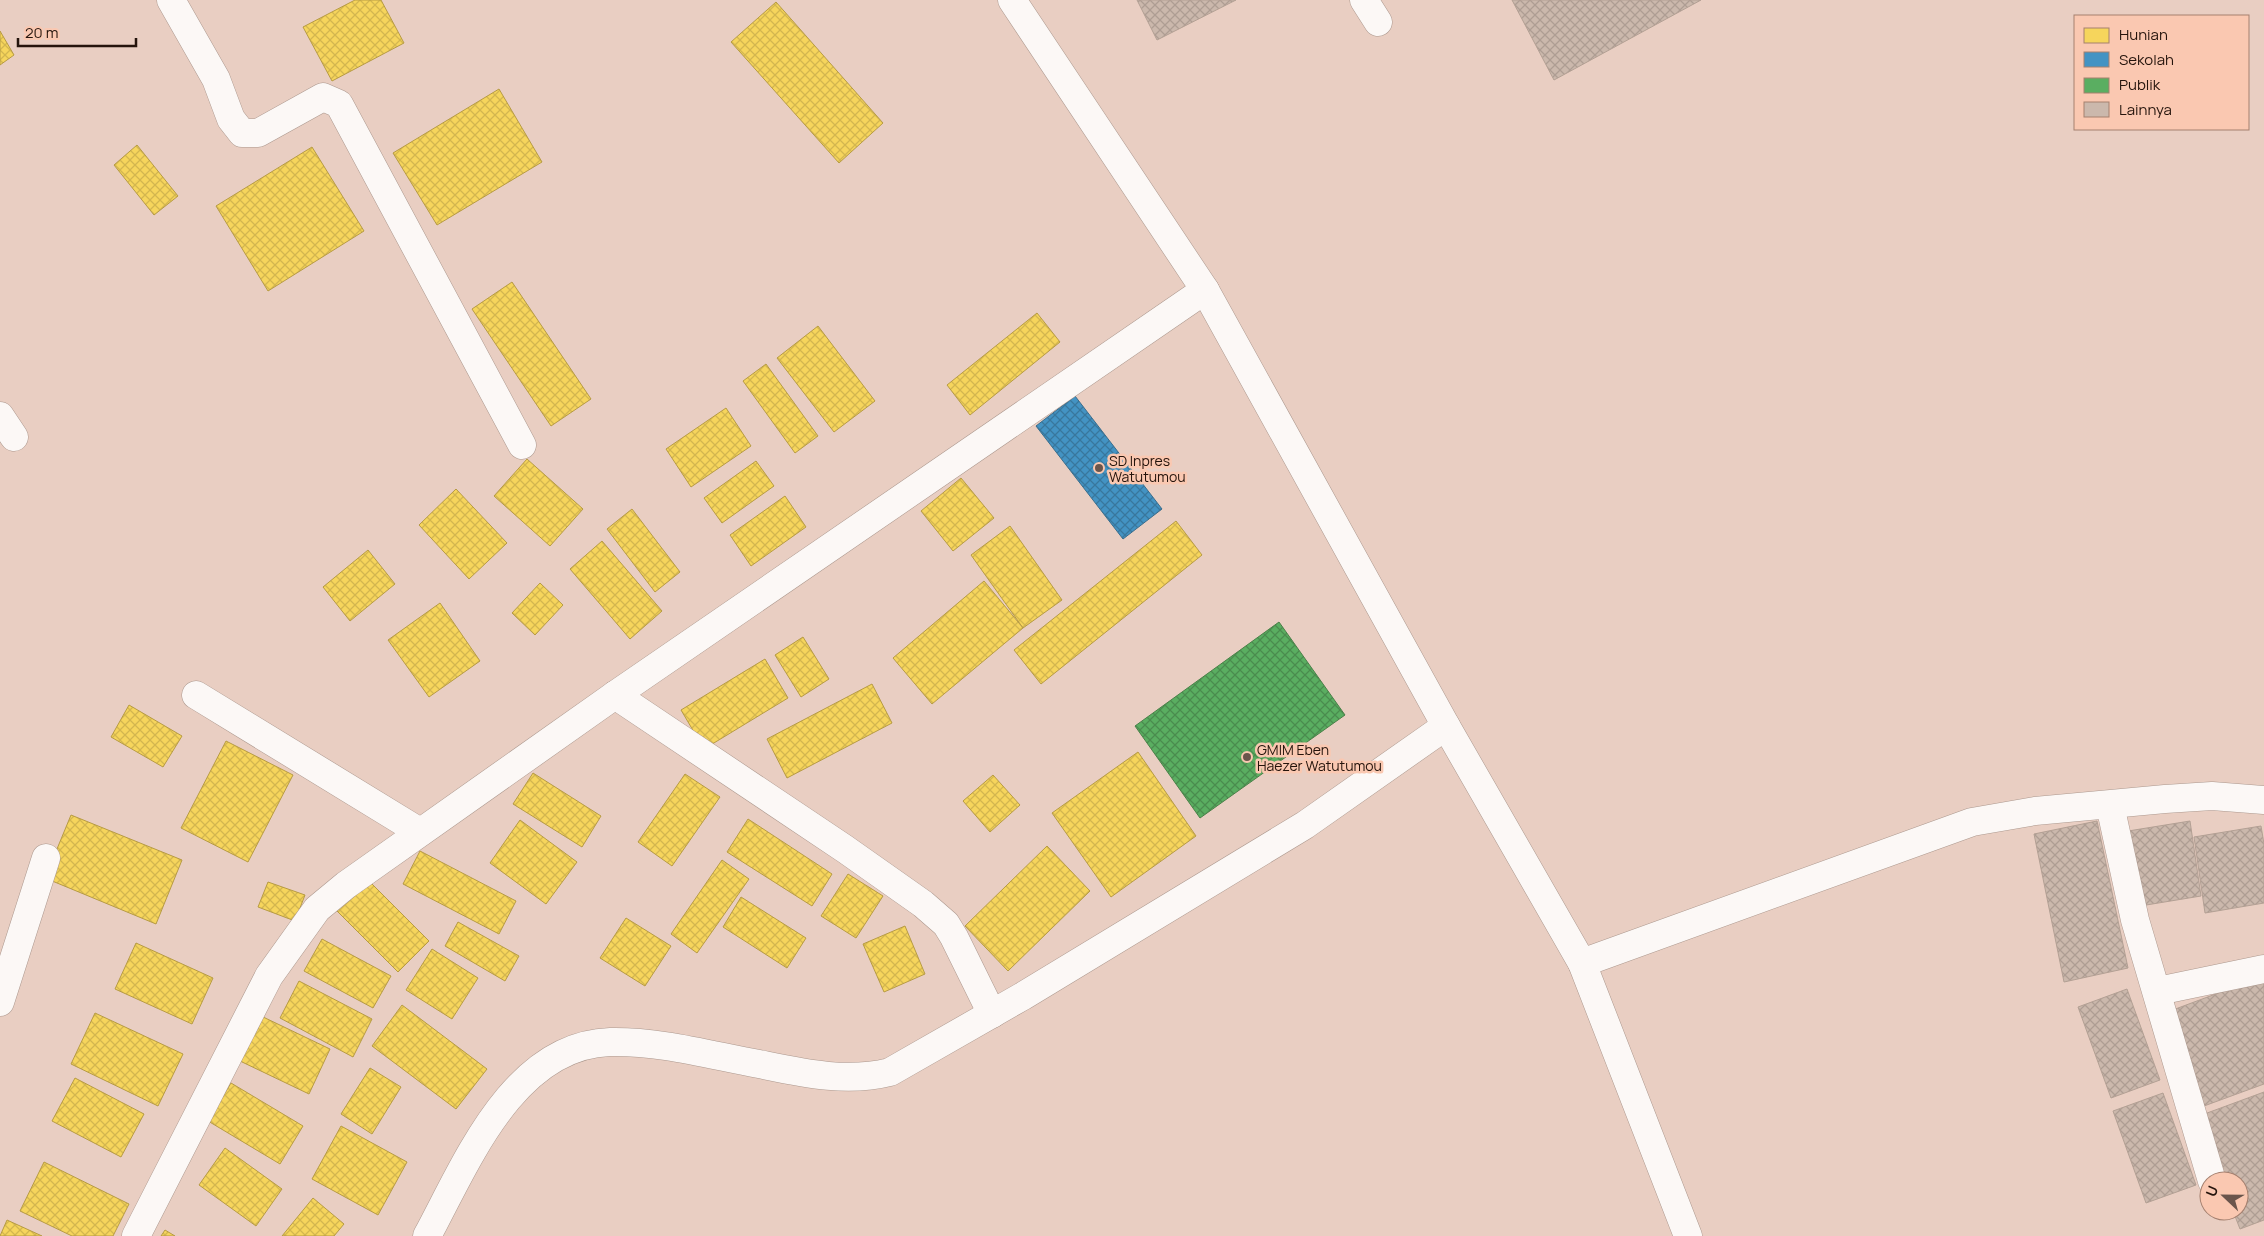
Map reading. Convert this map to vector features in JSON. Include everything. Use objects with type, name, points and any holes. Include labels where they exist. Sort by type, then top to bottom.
[{"type":"street","points":[[171,0],[216,80],[230,119],[242,133],[258,133],[323,98],[339,104],[522,445]]},
{"type":"street","points":[[1012,0],[1205,290],[1446,726],[1582,963],[1688,1236]]},
{"type":"street","points":[[136,1236],[269,976],[317,909],[346,885],[615,695],[1205,290]]},
{"type":"street","points":[[196,695],[420,832]]},
{"type":"street","points":[[615,695],[845,849],[923,904],[946,924],[954,936],[992,1014]]},
{"type":"street","points":[[427,1236],[492,1118],[508,1098],[540,1068],[577,1047],[609,1042],[680,1048],[820,1076],[872,1077],[890,1072],[992,1014],[1305,825],[1446,726]]},
{"type":"street","points":[[1582,963],[1972,822],[2035,811],[2212,796],[2264,800]]},
{"type":"street","points":[[2110,804],[2135,920],[2158,991],[2181,1081],[2209,1171]]},
{"type":"street","points":[[0,1002],[46,858]]},
{"type":"street","points":[[2158,991],[2264,969]]},
{"type":"building: Hunian","points":[[355,0],[381,0],[404,43],[332,81],[303,27]]},
{"type":"building: Hunian","points":[[776,2],[883,123],[839,163],[731,42]]},
{"type":"building: Hunian","points":[[0,31],[14,55],[0,65]]},
{"type":"building: Hunian","points":[[499,89],[542,162],[437,225],[393,153]]},
{"type":"building: Hunian","points":[[137,145],[178,196],[154,215],[114,165]]},
{"type":"building: Hunian","points":[[312,147],[364,231],[268,291],[216,206]]},
{"type":"building: Hunian","points":[[512,282],[591,399],[551,426],[472,309]]},
{"type":"building: Hunian","points":[[1037,313],[1060,342],[970,415],[947,385]]},
{"type":"building: Hunian","points":[[818,326],[875,401],[834,432],[777,358]]},
{"type":"building: Hunian","points":[[766,364],[818,436],[795,453],[743,381]]},
{"type":"building: Hunian","points":[[726,408],[751,446],[691,487],[666,449]]},
{"type":"building: Hunian","points":[[527,459],[583,509],[550,546],[494,496]]},
{"type":"building: Hunian","points":[[756,461],[774,486],[722,523],[704,498]]},
{"type":"building: Hunian","points":[[961,478],[994,518],[953,551],[921,511]]},
{"type":"building: Hunian","points":[[456,489],[507,543],[469,579],[419,525]]},
{"type":"building: Hunian","points":[[785,496],[806,527],[751,566],[730,535]]},
{"type":"building: Hunian","points":[[632,509],[680,572],[655,592],[607,529]]},
{"type":"building: Hunian","points":[[1176,521],[1202,555],[1041,684],[1014,650]]},
{"type":"building: Hunian","points":[[1010,526],[1062,600],[1023,628],[971,555]]},
{"type":"building: Hunian","points":[[602,541],[662,611],[630,639],[570,569]]},
{"type":"building: Hunian","points":[[368,550],[395,584],[350,621],[323,587]]},
{"type":"building: Hunian","points":[[984,581],[1023,628],[932,704],[893,658]]},
{"type":"building: Hunian","points":[[540,583],[563,605],[535,635],[512,613]]},
{"type":"building: Hunian","points":[[440,603],[480,661],[429,697],[388,640]]},
{"type":"building: Hunian","points":[[803,637],[829,679],[801,697],[775,655]]},
{"type":"building: Hunian","points":[[765,659],[788,698],[704,749],[681,710]]},
{"type":"building: Hunian","points":[[872,684],[892,723],[787,778],[767,739]]},
{"type":"building: Hunian","points":[[129,705],[182,736],[163,767],[111,737]]},
{"type":"building: Hunian","points":[[226,741],[293,775],[248,862],[181,828]]},
{"type":"building: Hunian","points":[[1138,752],[1196,836],[1111,897],[1052,813]]},
{"type":"building: Hunian","points":[[533,773],[601,816],[582,847],[513,804]]},
{"type":"building: Hunian","points":[[685,774],[720,797],[672,866],[638,842]]},
{"type":"building: Hunian","points":[[993,775],[1020,805],[990,832],[963,801]]},
{"type":"building: Hunian","points":[[71,815],[182,860],[156,924],[45,878]]},
{"type":"building: Hunian","points":[[748,819],[832,874],[812,906],[727,852]]},
{"type":"building: Hunian","points":[[520,820],[577,862],[546,904],[490,863]]},
{"type":"building: Hunian","points":[[1047,846],[1090,891],[1008,971],[965,926]]},
{"type":"building: Hunian","points":[[420,851],[516,901],[499,934],[403,884]]},
{"type":"building: Hunian","points":[[722,860],[749,879],[697,953],[671,934]]},
{"type":"building: Hunian","points":[[848,874],[883,896],[856,938],[821,916]]},
{"type":"building: Hunian","points":[[366,878],[429,941],[398,972],[335,909]]},
{"type":"building: Hunian","points":[[268,882],[305,895],[295,921],[258,907]]},
{"type":"building: Hunian","points":[[741,897],[806,938],[787,968],[723,927]]},
{"type":"building: Hunian","points":[[626,918],[671,946],[645,986],[600,958]]},
{"type":"building: Hunian","points":[[458,922],[519,956],[505,981],[445,946]]},
{"type":"building: Hunian","points":[[905,926],[925,974],[884,992],[863,944]]},
{"type":"building: Hunian","points":[[322,939],[391,976],[373,1008],[304,971]]},
{"type":"building: Hunian","points":[[136,943],[213,978],[192,1024],[115,989]]},
{"type":"building: Hunian","points":[[432,949],[478,978],[452,1019],[406,990]]},
{"type":"building: Hunian","points":[[299,981],[372,1019],[353,1057],[280,1018]]},
{"type":"building: Hunian","points":[[402,1005],[487,1069],[456,1109],[372,1046]]},
{"type":"building: Hunian","points":[[95,1013],[183,1054],[158,1106],[71,1064]]},
{"type":"building: Hunian","points":[[261,1016],[330,1049],[309,1094],[240,1061]]},
{"type":"building: Hunian","points":[[370,1068],[401,1087],[372,1134],[341,1114]]},
{"type":"building: Hunian","points":[[75,1078],[144,1114],[121,1157],[52,1121]]},
{"type":"building: Hunian","points":[[231,1083],[303,1126],[280,1164],[208,1121]]},
{"type":"building: Hunian","points":[[341,1126],[407,1162],[378,1215],[312,1179]]},
{"type":"building: Hunian","points":[[225,1148],[282,1189],[256,1226],[199,1185]]},
{"type":"building: Hunian","points":[[44,1162],[129,1204],[113,1236],[72,1236],[20,1211]]},
{"type":"building: Hunian","points":[[313,1198],[344,1224],[334,1236],[282,1236]]},
{"type":"building: Hunian","points":[[7,1220],[42,1236],[0,1236]]},
{"type":"building: Hunian","points":[[165,1230],[175,1236],[161,1236]]},
{"type":"building: Sekolah","name":"SD Inpres Watutumou","points":[[1075,396],[1162,509],[1123,539],[1036,426]]},
{"type":"building: Publik","points":[[1279,622],[1345,715],[1200,818],[1135,726]]},
{"type":"building: Lainnya","points":[[1137,0],[1236,0],[1157,40]]},
{"type":"building: Lainnya","points":[[1512,0],[1701,0],[1554,80]]},
{"type":"building: Lainnya","points":[[2097,821],[2128,968],[2064,982],[2034,834]]},
{"type":"building: Lainnya","points":[[2190,821],[2201,896],[2134,907],[2122,832]]},
{"type":"building: Lainnya","points":[[2261,826],[2264,844],[2264,903],[2205,913],[2194,837]]},
{"type":"building: Lainnya","points":[[2264,976],[2264,1084],[2204,1106],[2170,1011]]},
{"type":"building: Lainnya","points":[[2127,989],[2160,1080],[2111,1098],[2078,1007]]},
{"type":"building: Lainnya","points":[[2264,1092],[2264,1220],[2240,1229],[2237,1221],[2249,1221],[2249,1171],[2219,1171],[2199,1116]]},
{"type":"building: Lainnya","points":[[2163,1093],[2196,1185],[2146,1203],[2113,1111]]},
{"type":"place","name":"SD Inpres Watutumou","points":[[1099,468]]},
{"type":"place","name":"GMIM Eben Haezer Watutumou","points":[[1247,757]]}]
